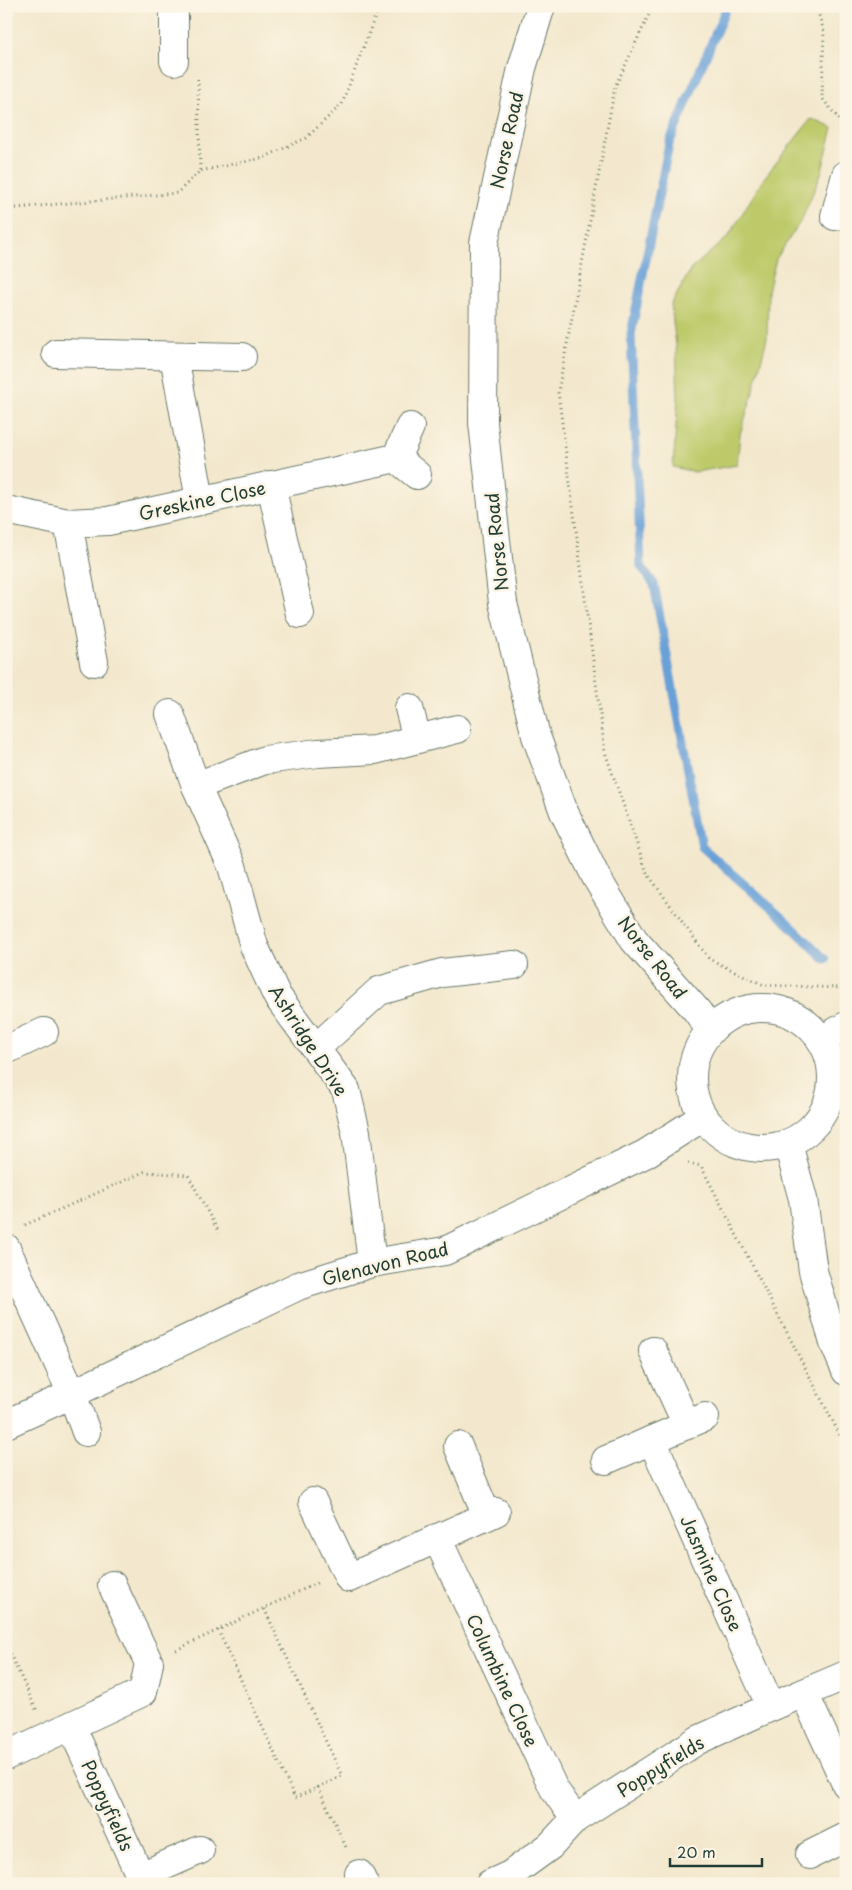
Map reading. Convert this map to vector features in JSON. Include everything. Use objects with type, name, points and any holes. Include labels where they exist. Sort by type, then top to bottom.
[{"type":"street","points":[[174,6],[174,61]]},
{"type":"street","name":"Norse Road","points":[[541,6],[522,68],[484,243],[483,423],[503,603],[536,736],[564,812],[596,877],[634,940],[697,1011],[710,1030]]},
{"type":"street","points":[[835,216],[846,176]]},
{"type":"street","points":[[56,353],[242,357]]},
{"type":"street","points":[[174,356],[200,500]]},
{"type":"street","points":[[410,427],[396,458],[417,475]]},
{"type":"street","name":"Greskine Close","points":[[6,510],[68,523],[108,520],[396,458]]},
{"type":"street","points":[[271,485],[300,614]]},
{"type":"street","points":[[68,523],[94,662]]},
{"type":"street","points":[[409,708],[417,739]]},
{"type":"street","name":"Ashridge Drive","points":[[170,714],[196,786],[232,866],[254,946],[277,996],[346,1090],[356,1132],[372,1263]]},
{"type":"street","points":[[196,786],[265,760],[318,753],[375,750],[458,729]]},
{"type":"street","points":[[316,1048],[379,991],[442,972],[514,965]]},
{"type":"street","points":[[778,1009],[804,1021],[821,1040],[832,1072],[826,1109],[810,1131],[788,1144],[758,1149],[725,1139],[702,1116],[692,1089],[694,1059],[710,1030],[736,1012],[778,1009]]},
{"type":"street","points":[[821,1040],[846,1026]]},
{"type":"street","points":[[6,1050],[44,1032]]},
{"type":"street","name":"Glenavon Road","points":[[6,1424],[298,1286],[372,1263],[445,1250],[645,1154],[702,1116]]},
{"type":"street","points":[[788,1144],[803,1199],[813,1271],[834,1343],[846,1371]]},
{"type":"street","points":[[6,1248],[72,1394],[86,1432]]},
{"type":"street","points":[[606,1460],[696,1421],[653,1351]]},
{"type":"street","name":"Jasmine Close","points":[[652,1440],[771,1707]]},
{"type":"street","points":[[313,1502],[349,1578],[491,1514],[458,1446]]},
{"type":"street","name":"Columbine Close","points":[[437,1538],[554,1789],[575,1819]]},
{"type":"street","points":[[6,1756],[143,1692],[149,1664],[112,1584]]},
{"type":"street","name":"Poppyfields","points":[[490,1884],[510,1875],[550,1846],[575,1819],[698,1740],[846,1675]]},
{"type":"street","points":[[804,1693],[846,1784]]},
{"type":"street","name":"Poppyfields","points":[[60,1731],[142,1880]]},
{"type":"street","points":[[810,1855],[846,1837]]},
{"type":"street","points":[[142,1880],[200,1850]]},
{"type":"path","points":[[6,209],[177,193],[200,171],[263,158],[306,138],[342,104],[379,6]]},
{"type":"path","points":[[653,6],[616,87],[558,392],[605,752],[647,873],[709,959],[764,985],[841,988],[846,1001]]},
{"type":"path","points":[[816,6],[824,31],[822,98],[846,128]]},
{"type":"path","points":[[174,61],[198,78],[200,171]]},
{"type":"path","points":[[645,1154],[701,1166],[846,1447]]},
{"type":"path","points":[[24,1226],[144,1172],[188,1175],[219,1233]]},
{"type":"path","points":[[149,1664],[322,1581],[349,1578]]},
{"type":"path","points":[[218,1630],[295,1798],[342,1776],[264,1608]]},
{"type":"path","points":[[6,1645],[60,1731]]},
{"type":"path","points":[[318,1787],[361,1879]]},
{"type":"green space","points":[[811,119],[833,128],[821,174],[802,219],[776,259],[768,291],[767,338],[740,434],[737,465],[695,472],[673,467],[678,399],[676,346],[671,305],[691,269],[728,237],[764,178]]},
{"type":"waterway","points":[[727,6],[669,144],[631,334],[641,566],[654,584],[702,847],[788,923],[825,959]]}]
